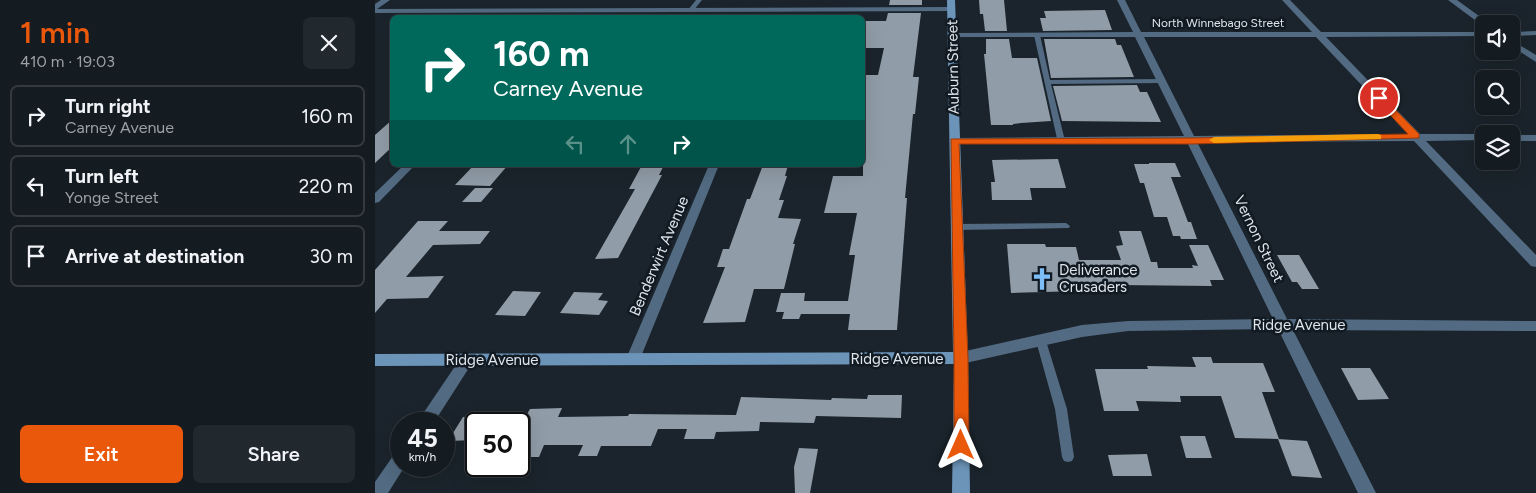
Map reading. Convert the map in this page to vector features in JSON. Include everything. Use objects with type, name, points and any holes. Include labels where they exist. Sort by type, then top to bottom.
[{"type":"main road","name":"Auburn Street","points":[[951,5],[961,358],[961,493]]},
{"type":"main road","name":"Ridge Avenue","points":[[375,360],[961,358]]},
{"type":"street","points":[[375,9],[386,0]]},
{"type":"street","points":[[566,15],[581,0]]},
{"type":"street","points":[[778,14],[784,0]]},
{"type":"street","name":"Vernon Street","points":[[1121,0],[1367,493]]},
{"type":"street","points":[[1285,0],[1536,263]]},
{"type":"street","points":[[1452,0],[1475,16]]},
{"type":"street","points":[[375,9],[691,10],[778,14],[951,5]]},
{"type":"street","points":[[1520,34],[1536,33]]},
{"type":"street","name":"North Winnebago Street","points":[[952,35],[1475,34]]},
{"type":"street","points":[[1520,48],[1536,59]]},
{"type":"street","points":[[954,141],[1192,141],[1415,136],[1475,137]]},
{"type":"street","points":[[1520,138],[1536,138]]},
{"type":"street","points":[[375,199],[408,167]]},
{"type":"street","name":"Benderwirt Avenue","points":[[633,359],[714,167]]},
{"type":"street","name":"Ridge Avenue","points":[[961,358],[1082,331],[1128,326],[1283,324],[1536,326]]},
{"type":"street","points":[[432,412],[467,360]]},
{"type":"street","points":[[378,493],[390,475]]},
{"type":"lane","points":[[691,10],[699,0]]},
{"type":"lane","points":[[1037,34],[1061,141]]},
{"type":"lane","points":[[1048,82],[1162,81]]},
{"type":"lane","points":[[957,226],[1066,226]]},
{"type":"lane","points":[[1041,341],[1061,410],[1068,456]]},
{"type":"building","points":[[890,0],[922,0],[922,5],[889,5]]},
{"type":"building","points":[[979,0],[1004,0],[1007,31],[985,31],[983,14],[980,14]]},
{"type":"building","points":[[1105,10],[1112,30],[1043,31],[1040,18],[1046,18],[1044,11]]},
{"type":"building","points":[[888,13],[921,13],[913,77],[919,77],[915,114],[913,114],[905,198],[907,198],[897,330],[848,330],[850,314],[801,314],[799,319],[782,319],[784,312],[776,312],[781,293],[805,293],[804,301],[848,301],[855,255],[849,255],[857,213],[824,213],[833,176],[863,176],[863,167],[865,167],[865,75],[878,75],[884,48],[865,48],[865,21],[886,21]]},
{"type":"building","points":[[986,39],[1009,39],[1012,58],[1037,58],[1051,121],[991,125],[984,54],[986,54]]},
{"type":"building","points":[[1044,39],[1115,39],[1117,45],[1121,45],[1134,77],[1051,78]]},
{"type":"building","points":[[1137,85],[1140,92],[1147,92],[1161,122],[1062,121],[1053,86]]},
{"type":"building","points":[[390,122],[390,149],[375,163],[375,135]]},
{"type":"building","points":[[1058,159],[1066,188],[1030,188],[1032,200],[992,200],[991,182],[995,182],[992,160]]},
{"type":"building","points":[[1175,163],[1181,177],[1171,177],[1188,222],[1191,222],[1197,239],[1181,239],[1180,236],[1173,236],[1167,217],[1154,217],[1144,183],[1140,183],[1134,164]]},
{"type":"building","points":[[472,167],[506,167],[490,186],[455,185]]},
{"type":"building","points":[[641,167],[663,167],[659,175],[662,175],[618,258],[595,259],[635,189],[629,189]]},
{"type":"building","points":[[762,167],[787,167],[785,176],[787,176],[779,200],[784,200],[778,218],[801,219],[793,244],[795,244],[784,289],[754,289],[745,322],[703,323],[725,267],[717,267],[723,249],[729,249],[747,199],[750,199]]},
{"type":"building","points":[[475,188],[493,188],[481,202],[462,202]]},
{"type":"building","points":[[418,221],[448,221],[439,231],[490,231],[480,244],[433,245],[406,277],[444,276],[428,298],[387,299],[375,313],[375,270]]},
{"type":"building","points":[[1119,231],[1141,231],[1151,262],[1157,262],[1158,268],[1193,268],[1192,265],[1198,266],[1189,245],[1208,245],[1224,280],[1210,280],[1212,286],[1118,285],[1119,290],[1011,293],[1007,244],[1045,244],[1046,247],[1076,247],[1079,260],[1121,260],[1116,246],[1123,245]]},
{"type":"building","points":[[1277,255],[1299,255],[1319,289],[1302,289],[1297,282],[1292,282]]},
{"type":"building","points":[[513,291],[541,292],[525,316],[495,315]]},
{"type":"building","points":[[574,292],[603,293],[598,300],[608,301],[599,315],[560,313]]},
{"type":"building","points":[[1192,357],[1211,357],[1213,363],[1263,363],[1275,392],[1262,392],[1279,439],[1235,438],[1221,396],[1180,396],[1181,402],[1136,401],[1139,411],[1104,411],[1095,369],[1148,369],[1147,366],[1196,367]]},
{"type":"building","points":[[1341,368],[1370,368],[1389,399],[1358,400]]},
{"type":"building","points":[[868,395],[902,395],[901,418],[816,416],[814,423],[760,422],[759,431],[716,432],[714,439],[684,439],[687,429],[658,429],[651,446],[601,446],[597,456],[578,456],[583,445],[544,445],[539,457],[530,457],[530,412],[528,412],[530,409],[562,408],[558,417],[628,416],[629,414],[736,415],[741,397],[831,400],[832,398],[867,399]]},
{"type":"building","points":[[463,417],[465,417],[465,440],[455,441],[455,430]]},
{"type":"building","points":[[1180,436],[1205,436],[1212,458],[1186,458]]},
{"type":"building","points":[[1278,439],[1307,441],[1322,478],[1292,476]]},
{"type":"building","points":[[799,448],[818,449],[810,493],[795,493],[794,467]]},
{"type":"building","points":[[1147,454],[1152,476],[1113,476],[1108,455]]},
{"type":"slow traffic","points":[[1214,140],[1378,137]]},
{"type":"place","name":"Deliverance Crusaders","points":[[1042,279]]},
{"type":"route","points":[[961,445],[961,358],[954,141],[1192,141],[1415,136],[1379,98]]}]
